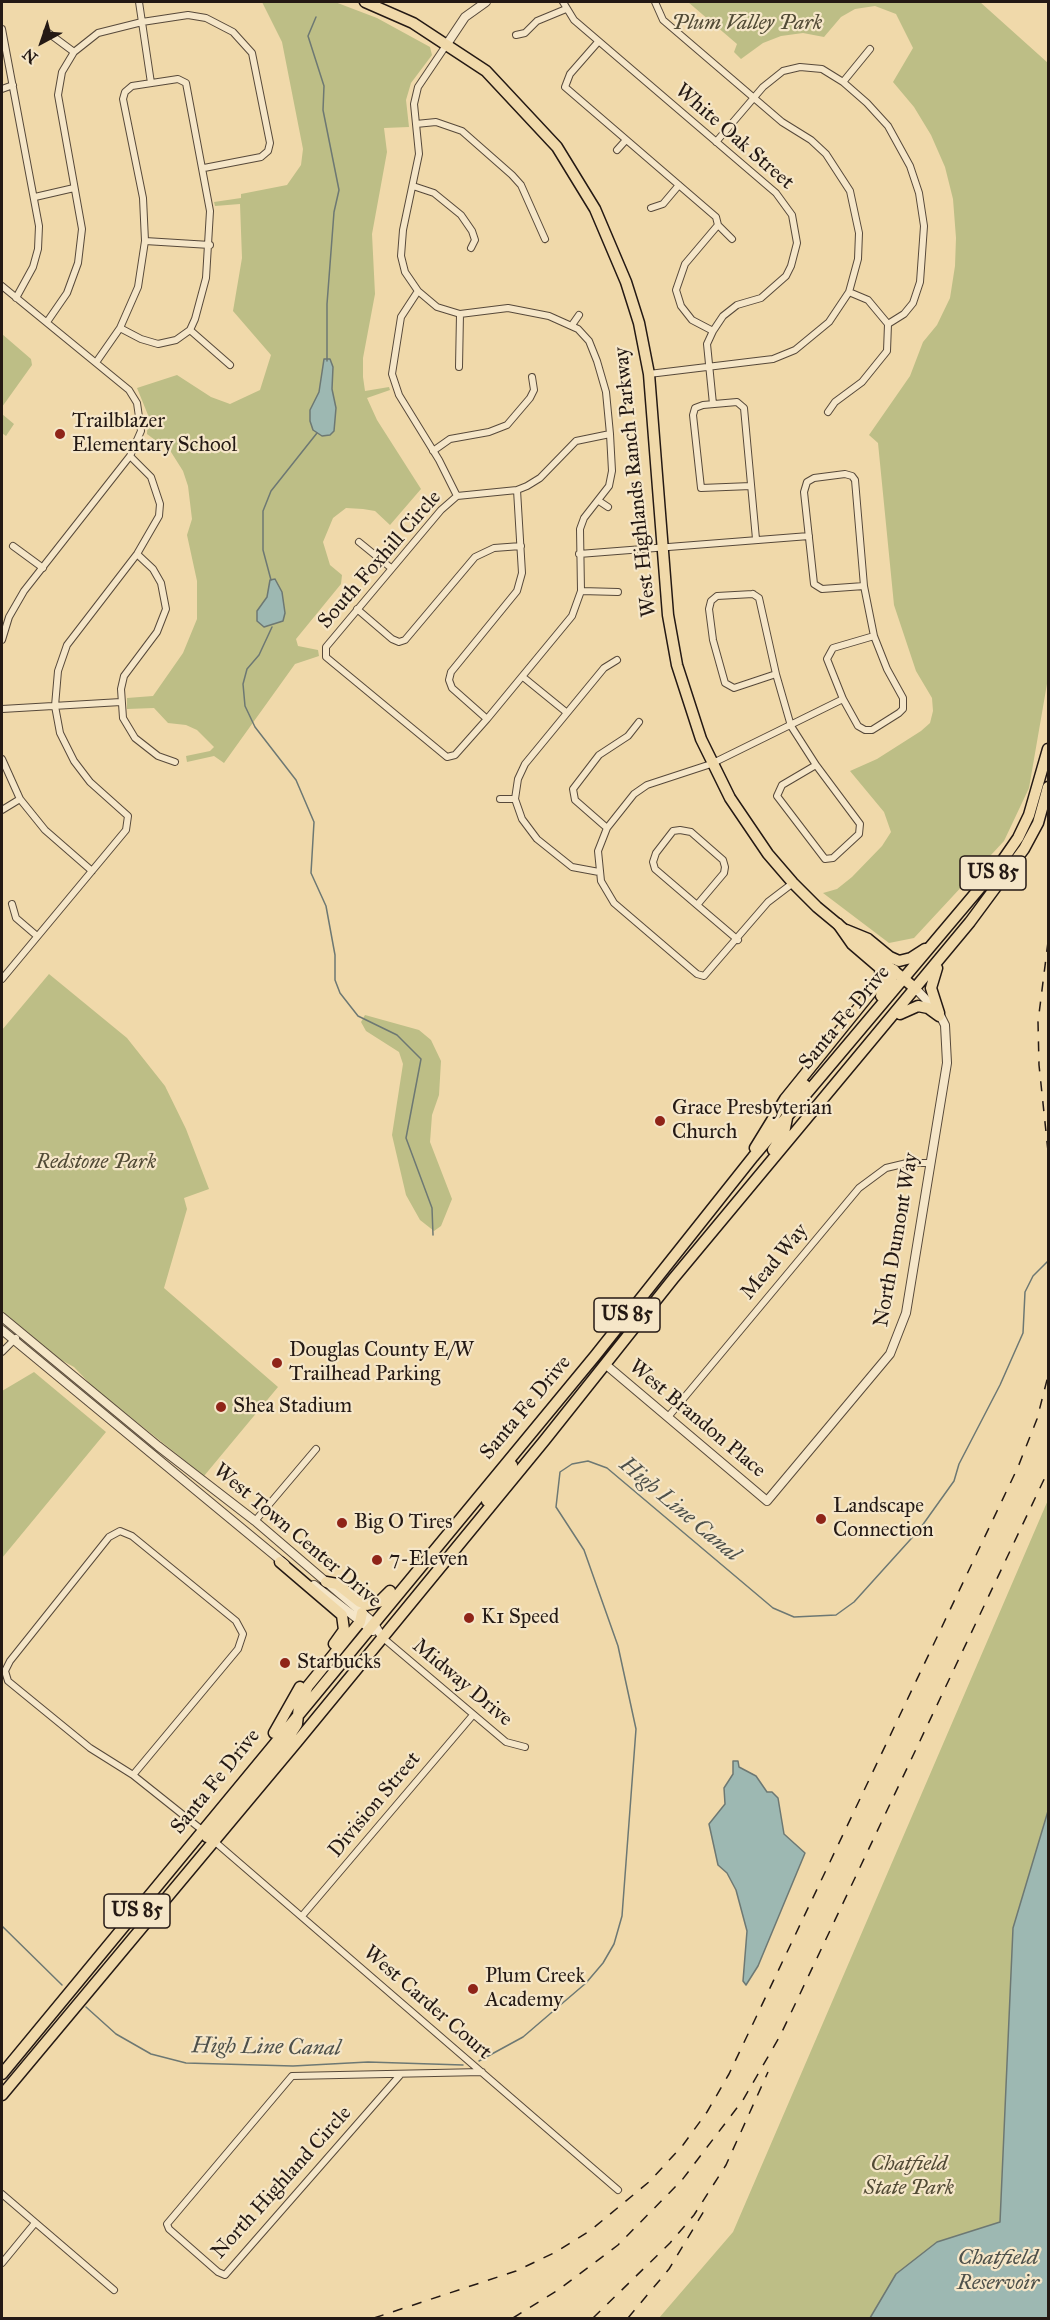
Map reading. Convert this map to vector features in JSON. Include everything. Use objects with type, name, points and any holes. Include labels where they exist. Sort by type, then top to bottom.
[{"type":"main road","name":"West Highlands Ranch Parkway","points":[[365,2],[413,23],[486,71],[557,147],[590,200],[612,244],[639,324],[648,374],[668,615],[677,665],[691,712],[711,764],[745,821],[793,883],[916,989]]},
{"type":"main road","name":"Santa Fe Drive","points":[[138,1932],[143,1920],[181,1869],[290,1735],[297,1724],[298,1713],[308,1686],[466,1511],[753,1157],[991,877],[1018,838],[1035,800],[1048,748]]},
{"type":"main road","name":"Santa Fe Drive","points":[[2,2095],[476,1524],[663,1292],[948,949],[1017,862],[1038,823],[1048,787]]},
{"type":"main road","points":[[842,927],[868,939],[890,957],[899,961],[910,958],[935,942]]},
{"type":"main road","points":[[753,1157],[756,1146],[780,1106],[881,980],[880,968],[852,944],[842,927]]},
{"type":"main road","points":[[941,1016],[932,996],[931,983],[948,949]]},
{"type":"main road","points":[[663,1292],[677,1265],[780,1142],[790,1103],[885,992],[894,970]]},
{"type":"main road","points":[[888,1023],[908,1009],[918,1006],[928,1008],[941,1016]]},
{"type":"main road","points":[[476,1524],[488,1498],[518,1457],[614,1341],[614,1331]]},
{"type":"main road","points":[[326,1582],[337,1584],[367,1605],[379,1602],[445,1525],[466,1511]]},
{"type":"main road","points":[[271,1746],[274,1734],[301,1686],[339,1638],[345,1623],[342,1615],[280,1562]]},
{"type":"main road","name":"Santa Fe Drive","points":[[2,2074],[298,1713]]},
{"type":"street","points":[[139,2],[151,83]]},
{"type":"street","points":[[486,2],[465,17],[418,87],[414,104],[419,154],[403,230],[401,256],[405,272],[418,291],[437,307],[460,314],[508,308],[549,316],[573,325],[579,315]]},
{"type":"street","name":"White Oak Street","points":[[564,2],[566,9],[597,42],[781,198],[792,215],[797,243],[791,266],[779,284],[761,298],[737,305],[723,316],[713,331]]},
{"type":"street","points":[[648,374],[773,359],[795,350],[829,322],[849,292],[858,259],[860,233],[854,203],[844,179],[819,146],[782,122],[663,20],[655,2]]},
{"type":"street","points":[[516,35],[525,33],[537,21],[566,9]]},
{"type":"street","points":[[47,322],[67,293],[78,262],[82,229],[58,95],[62,72],[74,52],[98,33],[142,22],[188,15],[206,18],[233,32],[252,53],[270,143],[268,151],[261,156],[204,168]]},
{"type":"street","points":[[2,29],[35,197],[38,249],[31,273],[16,298]]},
{"type":"street","points":[[47,32],[74,52]]},
{"type":"street","points":[[597,42],[565,80],[565,87],[716,217],[718,225],[732,239]]},
{"type":"street","points":[[843,82],[870,50]]},
{"type":"street","points":[[716,142],[772,77],[800,67],[822,69],[843,82],[878,114],[896,140],[914,178],[922,207],[924,246],[920,282],[913,303],[904,314],[888,324]]},
{"type":"street","points":[[97,361],[120,328],[138,287],[145,241],[143,198],[123,99],[125,92],[132,86],[178,79],[186,83],[204,168],[210,211],[210,245],[206,278],[190,330],[176,340],[158,344],[141,339],[120,328]]},
{"type":"street","points":[[2,89],[13,85]]},
{"type":"street","points":[[416,124],[436,122],[462,131],[504,167],[521,185],[545,239]]},
{"type":"street","points":[[617,150],[626,140]]},
{"type":"street","points":[[651,208],[663,204],[679,185]]},
{"type":"street","points":[[413,186],[434,193],[461,215],[472,231],[474,240],[471,248]]},
{"type":"street","points":[[35,197],[74,188]]},
{"type":"street","points":[[713,404],[707,344],[713,331],[692,320],[681,306],[676,290],[685,264],[718,225]]},
{"type":"street","points":[[145,241],[210,245]]},
{"type":"street","points":[[2,286],[97,361],[129,390],[137,403],[141,431],[130,456],[24,591],[9,617],[2,640]]},
{"type":"street","points":[[418,291],[401,317],[392,374],[399,395],[457,496]]},
{"type":"street","points":[[828,412],[835,402],[862,382],[878,365],[886,351],[888,324],[868,300],[849,292]]},
{"type":"street","points":[[459,367],[460,314]]},
{"type":"street","name":"South Foxhill Circle","points":[[573,325],[589,341],[606,392],[610,434],[612,471],[609,486],[584,518],[578,540],[581,591],[572,616],[523,677],[455,755],[447,757],[326,657],[326,647],[441,510],[457,496],[517,490],[540,478],[576,441],[610,434]]},
{"type":"street","points":[[190,330],[230,365]]},
{"type":"street","points":[[433,452],[450,439],[489,432],[507,425],[530,398],[534,390],[532,376]]},
{"type":"street","points":[[751,486],[706,490],[698,484],[693,416],[695,408],[737,402],[744,408],[756,539]]},
{"type":"street","points":[[2,979],[126,830],[128,816],[90,782],[74,761],[60,733],[55,706],[58,671],[67,645],[137,554],[155,527],[159,516],[160,504],[151,477],[130,456]]},
{"type":"street","points":[[864,586],[818,588],[812,577],[804,492],[807,482],[814,478],[852,476],[856,486],[864,586],[874,636],[887,669],[903,698],[903,709],[872,730],[865,730],[858,726],[843,699],[827,659],[828,653],[833,648],[874,636]]},
{"type":"street","points":[[487,719],[452,688],[449,680],[451,672],[517,591],[522,573],[517,490]]},
{"type":"street","points":[[599,501],[608,507]]},
{"type":"street","points":[[579,554],[809,536]]},
{"type":"street","points":[[359,542],[391,568]]},
{"type":"street","points":[[13,546],[43,568]]},
{"type":"street","points":[[357,609],[392,639],[405,640],[475,557],[495,548],[521,546]]},
{"type":"street","points":[[137,554],[153,569],[161,584],[166,609],[156,633],[124,676],[121,702],[123,718],[135,738],[158,756],[175,762]]},
{"type":"street","points":[[581,591],[618,592]]},
{"type":"street","points":[[776,674],[734,688],[725,683],[713,640],[709,609],[711,601],[726,595],[753,594],[759,598],[776,674],[791,726],[816,765],[860,824],[860,834],[833,858],[825,859],[777,796],[782,786],[816,765]]},
{"type":"street","points":[[2,616],[9,617]]},
{"type":"street","points":[[599,872],[572,867],[537,839],[522,819],[515,799],[518,779],[525,764],[604,668],[617,660]]},
{"type":"street","points":[[523,677],[566,712]]},
{"type":"street","points":[[793,883],[768,902],[710,972],[704,976],[697,974],[614,903],[605,891],[599,872],[598,850],[607,828],[634,794],[647,785],[711,764],[843,699]]},
{"type":"street","points":[[2,709],[121,702]]},
{"type":"street","points":[[607,828],[575,801],[573,789],[599,755],[628,735],[639,722]]},
{"type":"street","points":[[2,759],[21,799],[45,830],[92,871]]},
{"type":"street","points":[[2,810],[21,799]]},
{"type":"street","points":[[500,799],[515,799]]},
{"type":"street","points":[[697,905],[724,873],[723,860],[691,832],[673,831],[656,853],[653,862],[655,869],[697,905],[738,939]]},
{"type":"street","points":[[12,904],[16,918],[37,936]]},
{"type":"street","points":[[916,989],[941,1016]]},
{"type":"street","name":"North Dumont Way","points":[[767,1501],[889,1355],[906,1313],[947,1063],[947,1033],[941,1016]]},
{"type":"street","name":"Mead Way","points":[[668,1417],[866,1180],[894,1165],[930,1163]]},
{"type":"street","name":"West Town Center Drive","points":[[2,1317],[158,1446],[255,1521],[326,1582],[382,1637]]},
{"type":"street","name":"West Town Center Drive","points":[[2,1330],[280,1562],[293,1568],[366,1621]]},
{"type":"street","points":[[2,1352],[20,1332]]},
{"type":"street","name":"West Brandon Place","points":[[605,1364],[767,1501]]},
{"type":"street","points":[[255,1521],[316,1449]]},
{"type":"street","points":[[133,1775],[238,1649],[243,1634],[236,1621],[132,1536],[120,1531],[109,1537],[10,1661],[5,1671],[8,1681],[90,1748],[133,1775],[202,1830]]},
{"type":"street","name":"Midway Drive","points":[[382,1637],[506,1742],[525,1747]]},
{"type":"street","name":"Division Street","points":[[302,1916],[473,1715]]},
{"type":"street","name":"West Carder Court","points":[[213,1840],[618,2190]]},
{"type":"street","name":"North Highland Circle","points":[[401,2074],[225,2275],[218,2272],[169,2229],[167,2224],[292,2076],[482,2072]]},
{"type":"street","points":[[2,2194],[114,2290]]},
{"type":"street","points":[[2,2263],[35,2223]]},
{"type":"green space","points":[[262,2],[335,2],[377,18],[430,47],[432,55],[411,83],[406,100],[409,127],[384,128],[387,152],[372,234],[375,294],[363,358],[365,391],[389,387],[390,390],[367,398],[377,420],[421,489],[390,525],[375,511],[363,509],[346,508],[333,518],[323,542],[330,565],[342,575],[341,584],[296,639],[298,646],[318,650],[319,656],[295,664],[224,763],[214,756],[187,762],[186,756],[210,751],[214,747],[197,730],[186,725],[168,723],[154,708],[127,709],[127,698],[153,696],[183,653],[197,619],[197,581],[187,535],[192,519],[188,486],[183,471],[171,452],[147,434],[148,415],[137,388],[177,375],[211,397],[230,404],[260,390],[271,355],[233,311],[242,258],[240,204],[215,206],[214,202],[241,198],[241,194],[287,185],[301,165],[303,149],[282,42]]},
{"type":"green space","name":"Plum Valley Park","points":[[688,2],[980,2],[1048,63],[1048,678],[1029,788],[1004,841],[914,938],[889,943],[823,893],[837,889],[852,877],[882,846],[891,832],[884,812],[850,771],[877,759],[921,731],[930,723],[933,711],[932,698],[916,671],[894,605],[878,443],[869,435],[910,376],[923,342],[937,325],[950,298],[956,238],[953,199],[945,167],[931,135],[914,107],[893,82],[913,48],[896,14],[875,6],[855,9],[841,17],[824,37],[803,33],[781,36],[763,43],[741,59],[734,52],[737,44]]},
{"type":"green space","points":[[2,334],[31,359],[32,365],[2,407]]},
{"type":"green space","points":[[2,414],[14,424],[6,436],[2,433]]},
{"type":"green space","name":"Redstone Park","points":[[49,974],[127,1038],[165,1086],[186,1129],[209,1189],[184,1198],[187,1209],[164,1288],[278,1387],[204,1476],[93,1387],[74,1367],[61,1360],[2,1311],[2,1030]]},
{"type":"green space","points":[[365,1015],[419,1030],[431,1040],[441,1061],[439,1095],[432,1115],[430,1142],[452,1199],[441,1226],[434,1231],[420,1220],[406,1195],[392,1135],[403,1064],[399,1052],[366,1031],[361,1022]]},
{"type":"green space","points":[[34,1372],[106,1432],[2,1558],[2,1391]]},
{"type":"green space","name":"Chatfield State Park","points":[[1048,1500],[1048,2318],[659,2318],[733,2232]]},
{"type":"water","points":[[324,359],[330,359],[333,367],[332,389],[336,408],[334,431],[330,435],[322,436],[313,430],[310,410],[319,392]]},
{"type":"water","points":[[275,579],[282,592],[285,613],[283,621],[264,627],[257,621],[257,611],[267,597],[270,580]]},
{"type":"water","points":[[733,1761],[738,1761],[739,1767],[756,1776],[767,1792],[772,1792],[778,1798],[784,1834],[805,1853],[758,1966],[746,1985],[743,1981],[747,1931],[736,1890],[727,1873],[718,1865],[709,1824],[725,1804],[724,1788],[733,1774]]},
{"type":"water","name":"Chatfield Reservoir","points":[[1048,1811],[1048,2318],[870,2318],[896,2274],[937,2242],[1000,2222],[1013,1928]]},
{"type":"waterway","points":[[316,17],[308,36],[324,86],[323,110],[339,190],[334,212],[327,304],[327,361]]},
{"type":"waterway","points":[[271,580],[263,550],[263,511],[271,491],[317,433]]},
{"type":"waterway","points":[[272,627],[259,655],[247,669],[243,684],[245,706],[255,727],[296,780],[314,822],[311,873],[326,906],[335,955],[335,980],[340,993],[358,1016],[397,1035],[421,1059],[406,1138],[432,1208],[433,1235]]},
{"type":"waterway","name":"High Line Canal","points":[[479,2061],[523,2037],[586,1983],[603,1963],[614,1944],[622,1916],[636,1729],[618,1646],[584,1550],[556,1507],[560,1472],[572,1464],[588,1461],[607,1468],[773,1608],[794,1617],[836,1615],[854,1602],[919,1530],[954,1481],[959,1464],[1000,1385],[1023,1333],[1025,1292],[1033,1276],[1048,1261]]},
{"type":"waterway","name":"High Line Canal","points":[[2,1926],[62,1985]]},
{"type":"waterway","name":"High Line Canal","points":[[86,2007],[116,2034],[151,2054],[186,2063],[293,2066],[368,2062],[463,2065]]},
{"type":"railway","points":[[1048,942],[1038,1022],[1039,1065],[1048,1151]]},
{"type":"railway","points":[[374,2318],[516,2271],[556,2252],[591,2230],[650,2181],[683,2145],[707,2112],[729,2074],[1018,1467],[1037,1419],[1048,1376]]},
{"type":"railway","points":[[513,2318],[558,2290],[618,2245],[682,2180],[743,2100],[780,2036],[1048,1471]]},
{"type":"railway","points":[[593,2318],[670,2243],[694,2215],[726,2165],[768,2072]]},
{"type":"railway","points":[[628,2318],[669,2269],[704,2211]]},
{"type":"place","name":"Trailblazer Elementary School","points":[[60,434]]},
{"type":"place","name":"Grace Presbyterian Church","points":[[660,1121]]},
{"type":"place","name":"Douglas County E/W Trailhead Parking","points":[[277,1363]]},
{"type":"place","name":"Shea Stadium","points":[[221,1407]]},
{"type":"place","name":"Landscape Connection","points":[[821,1519]]},
{"type":"place","name":"Big O Tires","points":[[342,1523]]},
{"type":"place","name":"7-Eleven","points":[[377,1560]]},
{"type":"place","name":"K1 Speed","points":[[469,1618]]},
{"type":"place","name":"Starbucks","points":[[285,1663]]},
{"type":"place","name":"Plum Creek Academy","points":[[473,1989]]}]
